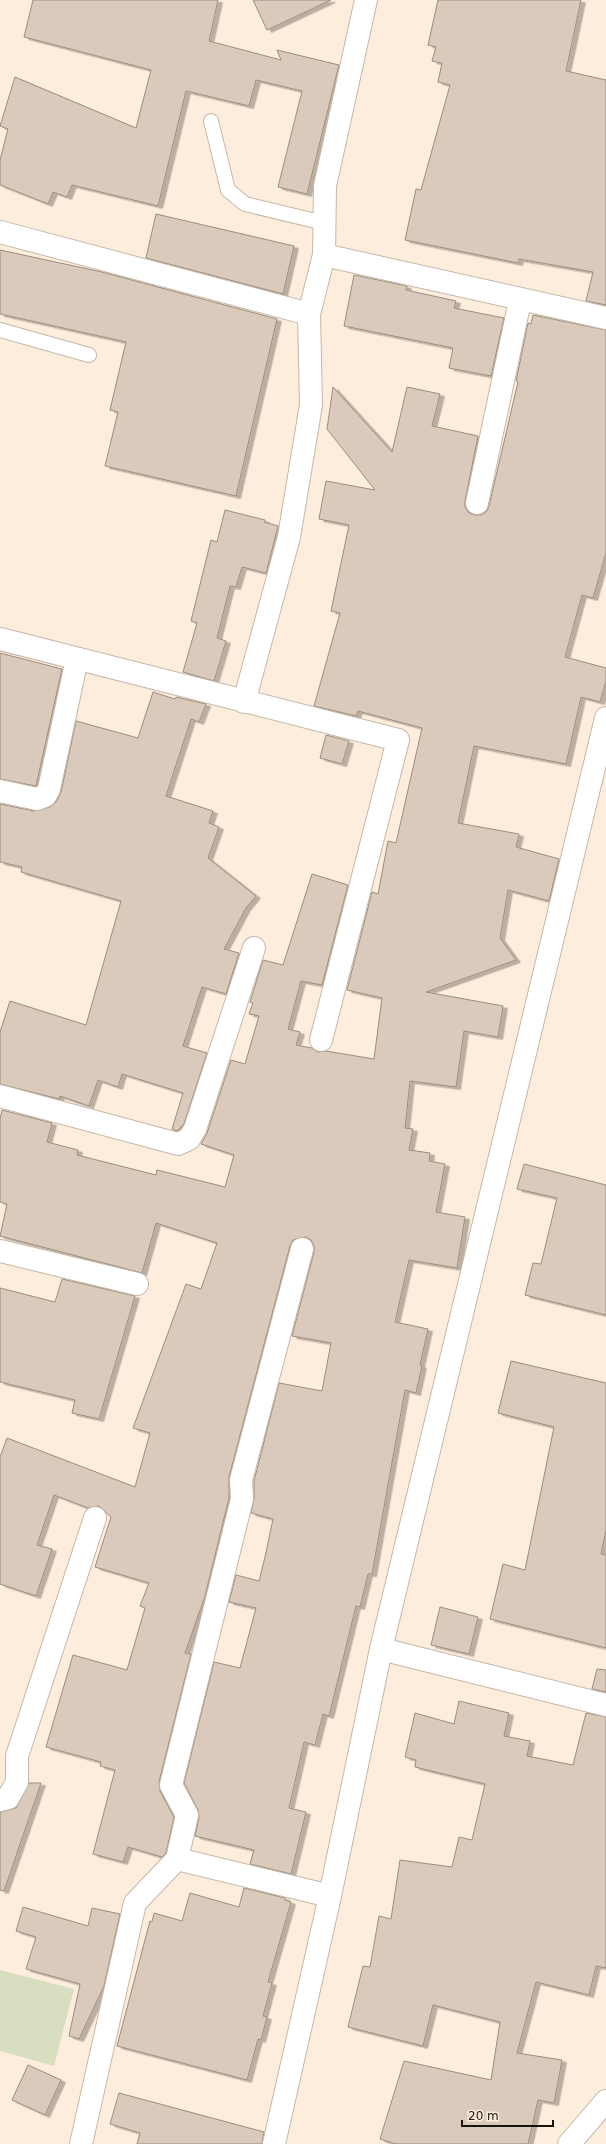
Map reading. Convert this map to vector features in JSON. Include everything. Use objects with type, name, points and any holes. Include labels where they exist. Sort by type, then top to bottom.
[{"type":"street","points":[[244,702],[289,537],[311,405],[310,314],[324,255],[325,186],[366,0]]},
{"type":"street","points":[[0,232],[310,314]]},
{"type":"street","points":[[324,255],[520,301],[606,318]]},
{"type":"street","points":[[477,503],[520,301]]},
{"type":"street","points":[[0,639],[398,740],[321,1040]]},
{"type":"street","points":[[0,791],[37,799],[45,796],[49,789],[77,659]]},
{"type":"street","points":[[274,2144],[330,1896],[381,1649],[606,718]]},
{"type":"street","points":[[0,1096],[178,1144],[189,1138],[195,1129],[254,948]]},
{"type":"street","points":[[81,2144],[135,1903],[177,1859],[187,1815],[171,1785],[242,1498],[241,1480],[302,1249]]},
{"type":"street","points":[[0,1251],[137,1284]]},
{"type":"street","points":[[0,1800],[8,1798],[17,1782],[17,1756],[95,1518]]},
{"type":"street","points":[[381,1649],[606,1705]]},
{"type":"street","points":[[177,1859],[330,1896]]},
{"type":"street","points":[[569,2144],[606,2101]]},
{"type":"lane","points":[[211,121],[228,190],[246,204],[324,223]]},
{"type":"lane","points":[[0,330],[89,354]]},
{"type":"green space","points":[[0,1970],[74,1989],[54,2066],[0,2051]]},
{"type":"building","points":[[33,0],[218,0],[209,41],[281,60],[277,50],[339,65],[307,194],[278,187],[302,91],[256,80],[249,106],[186,91],[158,206],[72,185],[67,197],[53,192],[48,204],[0,185],[0,160],[8,129],[0,126],[15,77],[136,128],[151,70],[24,37]]},
{"type":"building","points":[[253,0],[331,0],[267,30]]},
{"type":"building","points":[[438,0],[581,0],[566,71],[606,80],[606,305],[586,301],[593,272],[519,259],[518,263],[405,240],[416,189],[421,190],[450,85],[438,82],[442,63],[432,61],[436,47],[428,45]]},
{"type":"building","points":[[156,214],[294,246],[283,294],[146,258]]},
{"type":"building","points":[[0,250],[102,272],[277,319],[236,496],[105,466],[118,412],[110,410],[126,342],[0,314]]},
{"type":"building","points":[[354,275],[407,286],[406,290],[456,301],[454,308],[504,318],[491,376],[449,368],[453,348],[344,326]]},
{"type":"building","points":[[533,315],[606,330],[606,553],[593,598],[582,595],[565,657],[606,668],[606,681],[600,702],[581,697],[566,764],[474,746],[458,823],[519,834],[516,847],[559,859],[549,901],[508,890],[500,938],[516,960],[426,992],[503,1006],[498,1037],[464,1031],[456,1087],[410,1081],[405,1128],[413,1129],[409,1150],[430,1153],[429,1161],[445,1164],[436,1212],[465,1217],[457,1268],[409,1260],[395,1322],[428,1329],[420,1365],[422,1366],[416,1393],[405,1390],[372,1574],[368,1574],[360,1607],[356,1606],[329,1716],[323,1714],[315,1745],[304,1742],[289,1808],[306,1812],[291,1874],[250,1864],[254,1850],[195,1836],[199,1818],[198,1810],[184,1783],[214,1662],[240,1668],[256,1608],[229,1602],[236,1575],[259,1581],[265,1557],[273,1519],[251,1513],[254,1499],[254,1481],[279,1383],[322,1391],[331,1343],[292,1336],[314,1252],[314,1246],[311,1240],[305,1237],[293,1240],[290,1246],[229,1477],[229,1498],[205,1596],[185,1653],[191,1654],[159,1782],[160,1791],[174,1817],[166,1853],[162,1857],[128,1847],[123,1862],[93,1854],[115,1770],[100,1766],[101,1762],[46,1747],[73,1655],[127,1670],[145,1608],[140,1606],[149,1583],[95,1567],[111,1517],[99,1506],[88,1508],[54,1495],[37,1545],[52,1549],[36,1596],[0,1584],[0,1457],[7,1438],[135,1487],[150,1433],[133,1428],[186,1284],[201,1289],[217,1243],[156,1223],[142,1273],[0,1236],[7,1204],[0,1202],[0,1119],[2,1110],[52,1123],[47,1142],[78,1150],[77,1155],[156,1175],[157,1170],[225,1187],[234,1155],[201,1144],[207,1133],[231,1060],[245,1064],[259,1016],[249,1014],[253,1003],[250,1002],[263,960],[283,965],[312,874],[348,885],[322,985],[301,981],[288,1029],[300,1032],[296,1045],[312,1048],[318,1052],[326,1051],[374,1059],[382,998],[347,990],[372,892],[378,894],[388,841],[396,843],[422,728],[358,711],[356,716],[314,706],[340,613],[331,611],[349,525],[319,519],[326,481],[375,490],[327,429],[333,387],[392,452],[407,387],[440,394],[432,426],[478,436],[465,507],[469,513],[481,515],[487,511],[489,506],[518,382],[516,381],[528,323],[531,324]]},
{"type":"building","points":[[225,510],[265,520],[264,522],[278,526],[266,573],[242,567],[236,587],[230,586],[217,638],[226,641],[214,681],[183,672],[197,623],[191,621],[211,540],[217,542]]},
{"type":"building","points":[[0,653],[62,669],[36,786],[0,779]]},
{"type":"building","points":[[153,692],[175,699],[176,697],[206,704],[199,722],[191,719],[166,796],[213,811],[209,823],[219,827],[208,858],[256,896],[246,908],[224,949],[239,953],[226,994],[202,987],[183,1046],[207,1053],[184,1124],[177,1131],[172,1129],[183,1093],[122,1074],[118,1087],[98,1080],[89,1106],[60,1096],[59,1099],[0,1084],[0,1032],[10,1001],[86,1025],[121,901],[21,872],[22,867],[0,862],[0,804],[34,811],[50,807],[56,802],[61,792],[76,721],[138,738]]},
{"type":"building","points":[[326,735],[349,741],[342,764],[320,758]]},
{"type":"building","points":[[524,1164],[606,1185],[606,1315],[525,1295],[533,1263],[541,1264],[557,1198],[517,1189]]},
{"type":"building","points":[[62,1279],[135,1296],[99,1419],[72,1413],[75,1400],[0,1382],[0,1288],[55,1302]]},
{"type":"building","points":[[511,1361],[606,1383],[606,1530],[601,1554],[606,1555],[606,1648],[490,1619],[503,1564],[525,1570],[554,1427],[498,1413]]},
{"type":"building","points":[[440,1607],[478,1617],[469,1654],[431,1645]]},
{"type":"building","points":[[597,1669],[606,1670],[606,1692],[592,1689]]},
{"type":"building","points":[[459,1701],[509,1713],[504,1736],[530,1741],[527,1756],[573,1765],[586,1713],[606,1717],[606,1968],[596,1966],[589,1995],[536,1982],[517,2053],[562,2060],[554,2103],[538,2100],[528,2144],[396,2144],[380,2139],[404,2061],[491,2080],[500,2022],[433,2005],[423,2046],[348,2027],[363,1966],[370,1967],[379,1916],[391,1919],[400,1860],[452,1867],[459,1837],[472,1840],[485,1784],[415,1767],[416,1760],[405,1757],[415,1713],[454,1724]]},
{"type":"building","points":[[29,1783],[41,1783],[4,1891],[0,1890],[0,1812],[16,1808]]},
{"type":"building","points":[[244,1888],[285,1898],[285,1900],[291,1902],[268,1982],[272,1983],[263,2016],[267,2017],[261,2040],[258,2039],[247,2080],[117,2046],[150,1921],[152,1922],[154,1913],[182,1921],[190,1893],[239,1907]]},
{"type":"building","points":[[23,1907],[88,1926],[92,1908],[120,1914],[104,1986],[79,2039],[69,2036],[80,1984],[26,1969],[36,1937],[16,1931]]},
{"type":"building","points":[[28,2065],[61,2080],[45,2115],[12,2100]]},
{"type":"building","points":[[119,2093],[264,2132],[262,2144],[137,2144],[140,2133],[110,2124]]}]
